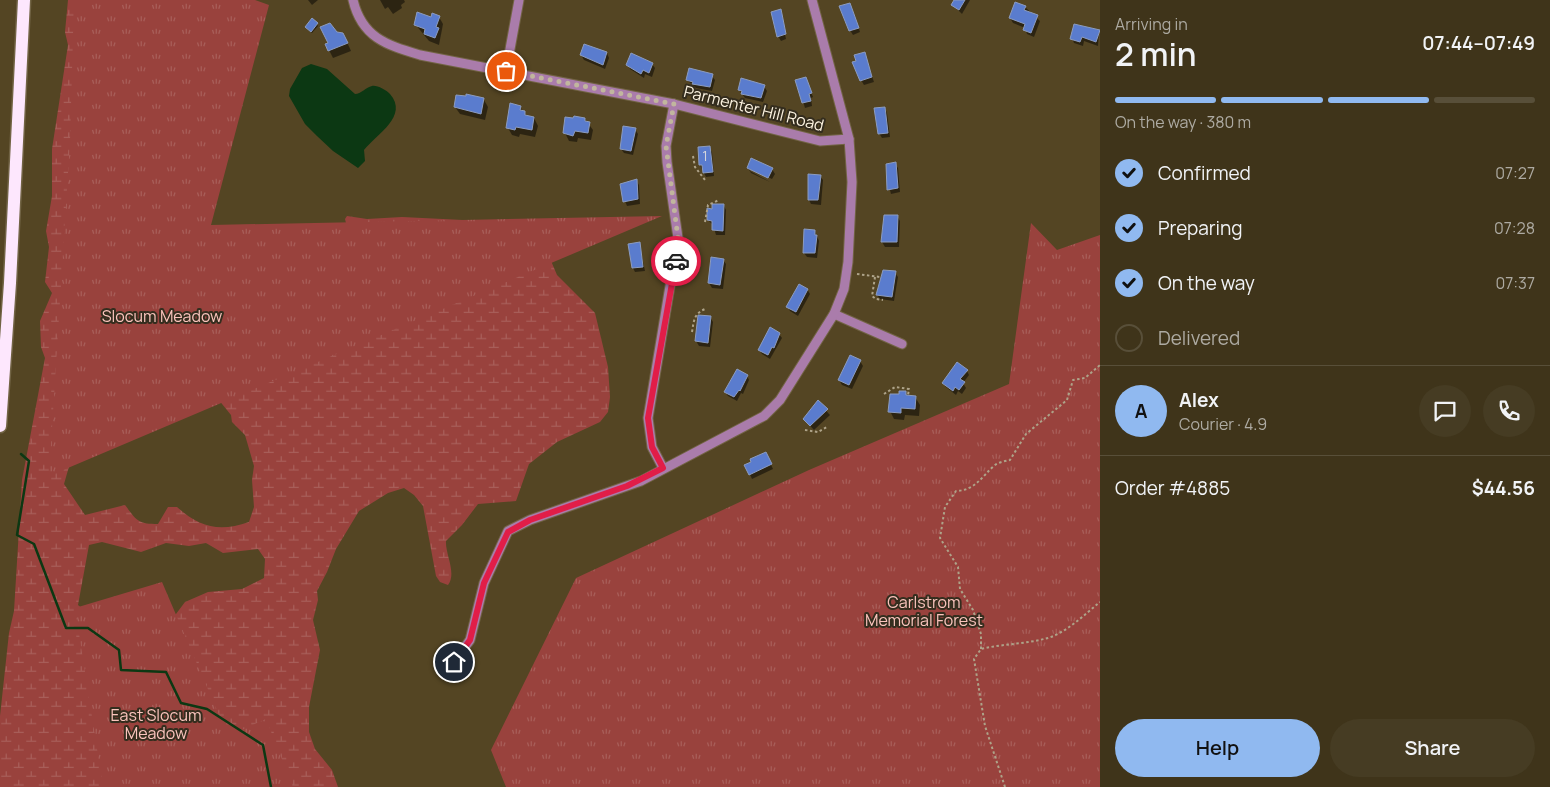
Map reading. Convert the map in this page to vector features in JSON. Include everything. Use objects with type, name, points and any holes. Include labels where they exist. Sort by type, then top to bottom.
[{"type":"highway","points":[[0,426],[9,301],[24,0]]},
{"type":"street","name":"Parmenter Hill Road","points":[[353,0],[366,30],[385,44],[420,55],[674,104],[820,141],[849,139]]},
{"type":"street","points":[[506,71],[519,0]]},
{"type":"street","points":[[454,662],[470,640],[484,583],[508,532],[530,520],[627,486],[754,422],[772,409],[834,314],[844,289],[848,262],[852,182],[849,139],[812,0]]},
{"type":"street","points":[[663,468],[652,447],[648,418],[678,238],[666,146],[674,104]]},
{"type":"street","points":[[834,314],[902,344]]},
{"type":"path","points":[[694,156],[695,167],[705,180]]},
{"type":"path","points":[[705,222],[708,205],[719,200]]},
{"type":"path","points":[[857,274],[880,277]]},
{"type":"path","points":[[875,277],[872,296],[876,300],[883,300]]},
{"type":"path","points":[[692,332],[695,317],[698,312],[705,309]]},
{"type":"path","points":[[1005,787],[985,726],[974,659],[981,648],[981,634],[973,610],[960,589],[958,567],[940,538],[945,507],[956,491],[967,491],[976,486],[996,464],[1010,460],[1026,434],[1067,400],[1073,380],[1085,378],[1100,365]]},
{"type":"path","points":[[884,394],[896,387],[909,389],[908,395]]},
{"type":"path","points":[[805,430],[818,432],[827,427]]},
{"type":"path","points":[[981,648],[1005,643],[1045,639],[1066,628],[1100,602]]},
{"type":"green space","name":"Slocum Meadow","points":[[68,0],[76,0],[202,228],[351,243],[345,219],[347,216],[367,219],[402,217],[483,221],[543,242],[557,275],[595,313],[608,367],[610,397],[608,412],[600,422],[557,442],[529,464],[516,501],[478,504],[462,525],[446,541],[451,569],[448,585],[440,582],[436,576],[423,506],[414,495],[404,488],[388,493],[359,511],[336,549],[317,591],[318,600],[313,620],[320,650],[309,707],[309,732],[315,749],[332,770],[338,787],[0,787],[0,716],[9,633],[14,611],[22,480],[45,358],[41,347],[40,321],[52,293],[45,282],[49,247],[46,231],[52,196],[52,149],[68,45],[65,32]],"holes":[[[218,399],[231,415],[232,422],[245,435],[254,466],[252,480],[254,507],[249,522],[229,527],[211,526],[194,520],[177,507],[168,507],[158,524],[138,520],[125,505],[85,515],[64,484],[70,463]],[[102,542],[141,552],[166,543],[189,546],[206,543],[223,553],[258,549],[265,559],[264,578],[242,589],[208,592],[185,602],[164,630],[94,619],[78,605],[89,545]]]},
{"type":"green space","name":"Slocum Meadow","points":[[74,0],[255,0],[269,5],[211,225],[662,216],[49,476],[70,141]]},
{"type":"green space","name":"Carlstrom Memorial Forest","points":[[1031,223],[1057,250],[1100,235],[1100,787],[506,787],[491,750],[576,578],[809,470],[1009,384]]},
{"type":"green space","name":"East Slocum Meadow","points":[[162,582],[228,736],[266,719],[293,787],[103,787],[75,608]]},
{"type":"shaded area","points":[[311,64],[327,69],[355,94],[376,86],[388,92],[395,102],[396,110],[394,117],[364,150],[365,161],[358,168],[333,151],[305,124],[289,96],[290,89],[302,68]]},
{"type":"building","points":[[954,0],[965,0],[959,10],[951,5]]},
{"type":"building","points":[[1015,2],[1026,6],[1024,10],[1038,15],[1031,33],[1023,30],[1025,24],[1009,18]]},
{"type":"building","points":[[850,3],[859,28],[849,31],[839,6]]},
{"type":"building","points":[[781,9],[786,34],[777,37],[771,12]]},
{"type":"building","points":[[417,12],[431,17],[432,13],[440,16],[436,27],[439,28],[435,38],[424,34],[425,29],[414,25]]},
{"type":"building","points":[[312,18],[318,23],[311,32],[305,27]]},
{"type":"building","points":[[330,23],[337,32],[343,33],[348,43],[328,51],[325,44],[328,43],[320,27]]},
{"type":"building","points":[[1074,24],[1100,30],[1096,42],[1082,37],[1080,42],[1070,39]]},
{"type":"building","points":[[584,44],[607,52],[603,65],[580,55]]},
{"type":"building","points":[[865,52],[872,77],[860,81],[852,62],[856,61],[854,55]]},
{"type":"building","points":[[631,53],[653,63],[649,73],[643,70],[641,74],[626,65]]},
{"type":"building","points":[[689,68],[713,74],[710,87],[692,84],[693,82],[686,80]]},
{"type":"building","points":[[806,77],[812,93],[809,94],[811,101],[802,103],[795,80]]},
{"type":"building","points":[[741,78],[765,85],[761,98],[741,94],[742,91],[738,90]]},
{"type":"building","points":[[466,94],[484,98],[481,114],[454,107],[456,95],[466,96]]},
{"type":"building","points":[[510,103],[521,106],[520,110],[525,111],[525,115],[534,117],[532,130],[516,127],[515,130],[506,128]]},
{"type":"building","points":[[885,107],[888,133],[878,134],[874,108]]},
{"type":"building","points":[[574,116],[585,118],[585,121],[590,122],[588,133],[575,131],[573,136],[563,133],[565,117],[573,118]]},
{"type":"building","points":[[623,126],[636,128],[631,151],[620,149]]},
{"type":"building","points":[[710,146],[713,172],[703,173],[702,165],[699,165],[698,147]]},
{"type":"building","points":[[751,158],[773,168],[768,178],[747,168]]},
{"type":"building","points":[[896,162],[898,188],[887,190],[886,164]]},
{"type":"building","points":[[808,174],[821,175],[818,200],[808,200]]},
{"type":"building","points":[[637,179],[638,199],[623,202],[620,184]]},
{"type":"building","points":[[712,204],[724,204],[723,231],[712,230],[712,221],[707,220],[707,208],[712,209]]},
{"type":"building","points":[[884,215],[898,215],[897,242],[881,242]]},
{"type":"building","points":[[804,229],[815,230],[815,235],[817,235],[815,253],[803,253]]},
{"type":"building","points":[[640,242],[643,267],[632,268],[628,244]]},
{"type":"building","points":[[711,257],[724,259],[720,285],[708,283]]},
{"type":"building","points":[[883,270],[896,271],[892,297],[876,295]]},
{"type":"building","points":[[799,284],[808,289],[796,312],[786,307]]},
{"type":"building","points":[[698,315],[711,316],[708,343],[695,341]]},
{"type":"building","points":[[770,327],[780,333],[774,348],[772,347],[768,355],[758,350]]},
{"type":"building","points":[[850,355],[861,360],[849,385],[838,380]]},
{"type":"building","points":[[957,362],[968,370],[960,379],[965,382],[959,390],[955,387],[953,391],[942,383]]},
{"type":"building","points":[[737,369],[748,375],[740,391],[734,397],[724,392]]},
{"type":"building","points":[[899,391],[906,391],[906,395],[916,396],[915,409],[901,408],[901,413],[888,412],[890,394],[899,394]]},
{"type":"building","points":[[818,400],[828,409],[810,426],[803,419]]},
{"type":"building","points":[[766,452],[772,464],[749,475],[744,465],[751,462],[750,459]]},
{"type":"waterway","points":[[21,454],[29,461],[17,535],[34,544],[66,628],[88,628],[119,650],[121,670],[166,672],[181,703],[207,709],[263,745],[271,787]]},
{"type":"way so far","points":[[506,71],[674,104],[666,146],[678,238],[676,261]]},
{"type":"route","points":[[454,662],[470,640],[484,583],[508,532],[530,520],[627,486],[663,468],[652,447],[648,433],[648,411],[676,261]]}]
